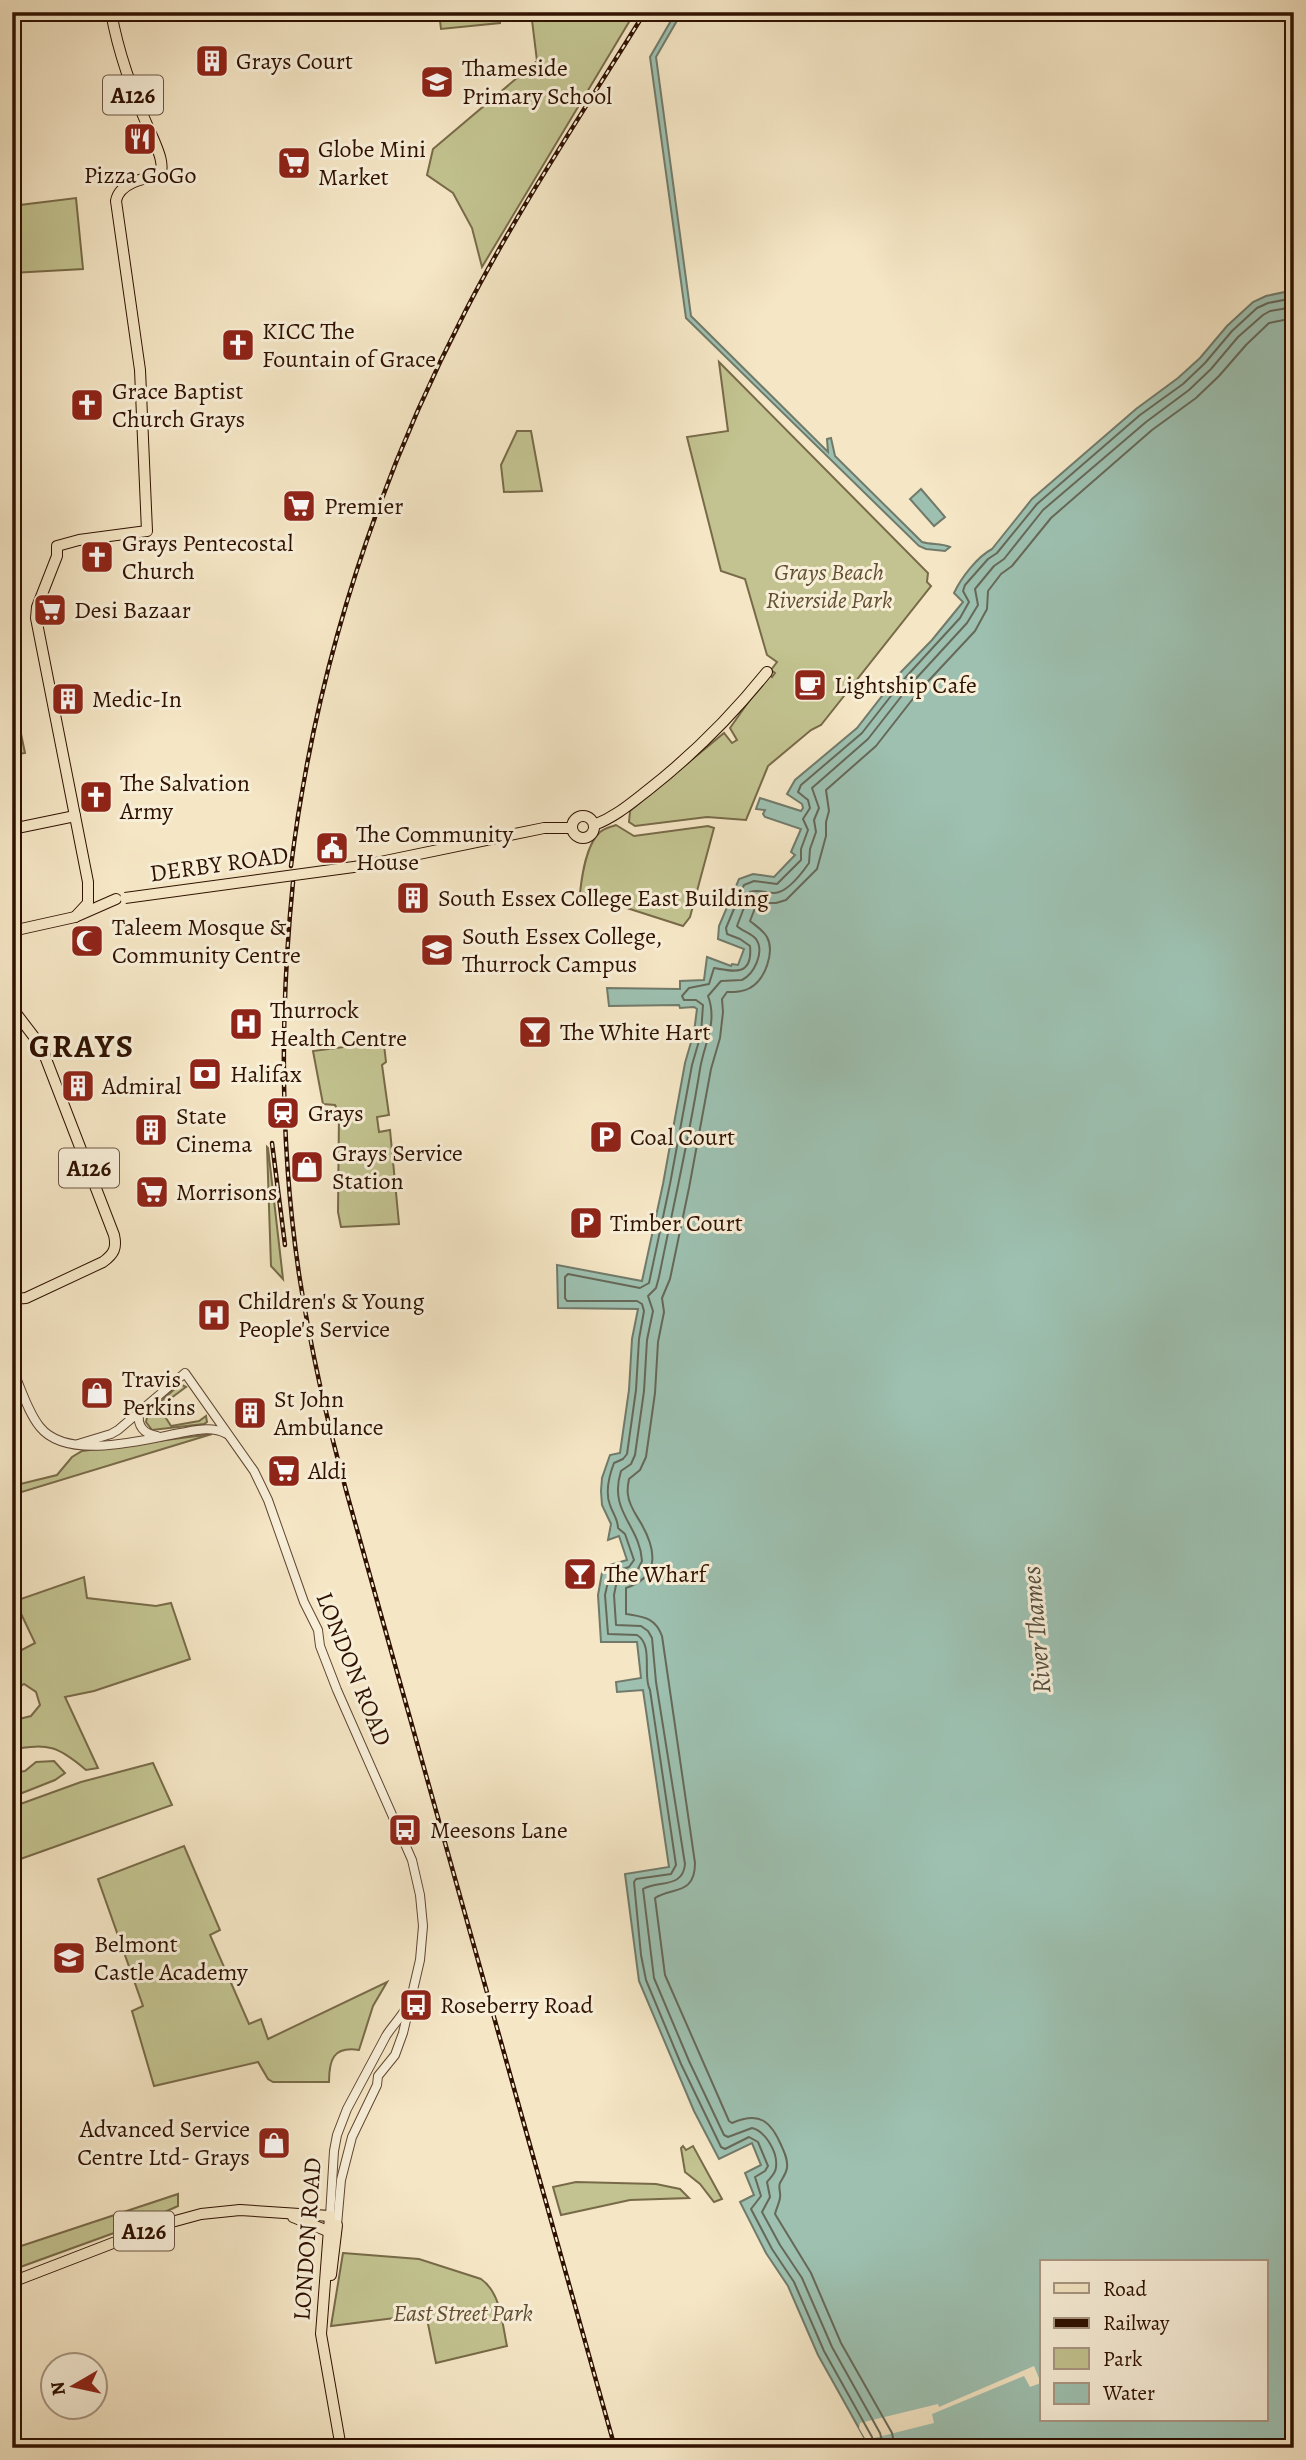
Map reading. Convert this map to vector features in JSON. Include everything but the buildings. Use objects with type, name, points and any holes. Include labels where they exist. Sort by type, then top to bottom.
[{"type":"main road","name":"A126","points":[[75,917],[88,903],[88,882],[36,618],[37,607],[57,556],[57,545],[148,531],[140,370],[116,201],[117,193],[123,187],[160,175],[163,170],[158,149],[127,77],[110,12]]},
{"type":"main road","name":"DERBY ROAD","points":[[12,932],[75,917],[120,898],[361,866],[544,828],[572,828],[575,834],[583,838],[591,834],[594,825],[617,814],[687,758],[731,716],[767,672]]},
{"type":"main road","points":[[12,829],[75,816]]},
{"type":"main road","points":[[88,882],[99,896],[120,898]]},
{"type":"main road","name":"A126","points":[[12,1008],[40,1042],[114,1235],[115,1249],[103,1262],[26,1298]]},
{"type":"main road","points":[[12,1297],[26,1298]]},
{"type":"main road","name":"A126","points":[[12,2282],[176,2219],[222,2211],[263,2210],[332,2224]]},
{"type":"main road","name":"A126","points":[[283,2213],[332,2224]]},
{"type":"main road","name":"LONDON ROAD","points":[[332,2224],[321,2334],[341,2448]]},
{"type":"street","points":[[12,1306],[26,1298]]},
{"type":"street","points":[[12,1369],[40,1427],[54,1438],[78,1444],[125,1443],[205,1429],[214,1423],[211,1410]]},
{"type":"street","name":"LONDON ROAD","points":[[139,1413],[185,1373],[254,1471],[268,1500],[304,1602],[318,1630],[320,1646],[337,1689],[412,1860],[420,1895],[423,1926],[420,1960],[403,2033],[394,2055],[378,2076],[377,2085],[352,2137],[332,2224]]},
{"type":"street","points":[[78,1444],[111,1434],[139,1413]]},
{"type":"street","points":[[139,1413],[142,1430],[159,1437]]},
{"type":"street","points":[[205,1429],[218,1430],[229,1435]]},
{"type":"street","name":"LONDON ROAD","points":[[332,2224],[334,2151],[344,2117],[386,2036],[400,2020],[411,2000]]},
{"type":"green space","points":[[439,12],[499,12],[500,23],[441,29]]},
{"type":"green space","points":[[531,12],[635,12],[482,267],[472,228],[453,193],[427,175],[433,149],[537,61]]},
{"type":"green space","points":[[76,198],[83,269],[12,273],[12,206]]},
{"type":"green space","name":"Grays Beach Riverside Park","points":[[719,362],[928,573],[927,582],[931,586],[821,725],[811,730],[768,766],[746,820],[707,817],[635,826],[629,822],[630,811],[724,733],[732,743],[737,740],[730,728],[768,674],[772,677],[775,673],[771,670],[777,662],[767,655],[745,579],[721,571],[687,437],[728,431]]},
{"type":"green space","points":[[517,431],[531,431],[542,491],[504,492],[501,465]]},
{"type":"green space","points":[[12,691],[25,753],[12,755]]},
{"type":"green space","points":[[616,825],[634,836],[708,826],[714,828],[690,917],[683,926],[580,893],[585,861],[591,844],[600,832]]},
{"type":"green space","points":[[374,1043],[384,1045],[386,1062],[382,1065],[389,1115],[377,1117],[379,1132],[390,1130],[399,1224],[341,1227],[338,1212],[339,1114],[335,1105],[323,1104],[313,1051]]},
{"type":"green space","points":[[268,1148],[283,1279],[271,1266]]},
{"type":"green space","points":[[180,1384],[186,1387],[159,1407],[171,1426],[199,1421],[206,1416],[207,1422],[152,1430],[146,1422],[148,1413]]},
{"type":"green space","points":[[212,1434],[12,1495],[12,1486],[57,1475],[72,1457],[82,1451]]},
{"type":"green space","points":[[84,1577],[87,1598],[156,1606],[171,1603],[190,1659],[94,1691],[65,1697],[98,1768],[86,1770],[67,1755],[52,1748],[12,1749],[15,1720],[31,1716],[40,1705],[36,1692],[24,1684],[16,1689],[12,1682],[12,1655],[35,1643],[15,1601]]},
{"type":"green space","points":[[54,1761],[65,1773],[55,1780],[12,1797],[12,1773],[25,1771],[36,1762]]},
{"type":"green space","points":[[153,1763],[172,1805],[12,1862],[12,1807],[81,1782]]},
{"type":"green space","points":[[184,1846],[220,1930],[210,1935],[249,2024],[261,2019],[268,2039],[387,1982],[373,2006],[359,2050],[343,2050],[334,2056],[329,2082],[273,2082],[268,2079],[258,2062],[154,2086],[132,2011],[143,2006],[98,1879]]},
{"type":"green space","points":[[683,2146],[686,2150],[693,2146],[722,2199],[714,2202],[700,2184],[685,2172],[681,2148]]},
{"type":"green space","points":[[576,2182],[656,2184],[680,2189],[689,2198],[630,2200],[561,2215],[553,2187]]},
{"type":"green space","points":[[178,2194],[178,2206],[136,2225],[12,2270],[12,2249]]},
{"type":"green space","name":"East Street Park","points":[[343,2253],[419,2259],[481,2279],[497,2300],[507,2346],[436,2363],[426,2314],[331,2326]]},
{"type":"water","points":[[676,12],[682,12],[656,57],[691,316],[828,452],[827,439],[831,438],[835,456],[922,542],[950,547],[945,551],[919,546],[686,318],[650,57]]},
{"type":"water","name":"River Thames","points":[[1294,290],[1294,2448],[870,2448],[818,2355],[788,2286],[766,2253],[740,2202],[754,2195],[745,2173],[761,2165],[752,2143],[719,2159],[694,2111],[639,1981],[625,1874],[669,1867],[643,1690],[617,1692],[616,1682],[641,1678],[637,1642],[601,1642],[598,1595],[603,1567],[627,1560],[619,1536],[608,1540],[611,1524],[602,1505],[601,1491],[602,1478],[610,1455],[620,1453],[629,1390],[632,1339],[638,1309],[558,1308],[557,1265],[642,1281],[685,1063],[694,1032],[697,1009],[694,1007],[609,1006],[607,988],[680,989],[680,981],[704,980],[707,957],[731,966],[738,965],[744,949],[718,939],[719,926],[739,879],[753,874],[774,877],[795,855],[791,852],[801,829],[765,817],[765,810],[756,809],[760,798],[801,811],[802,804],[787,794],[795,780],[857,728],[900,673],[932,640],[963,602],[954,593],[975,562],[992,549],[1032,499],[1136,409],[1178,378],[1253,302],[1266,296]]},
{"type":"water","points":[[921,489],[945,517],[934,526],[910,499]]},
{"type":"pier","points":[[1034,2366],[1040,2381],[1040,2383],[1030,2387],[1024,2376],[932,2414],[934,2423],[866,2440],[859,2428],[860,2423],[938,2404],[939,2407]]},
{"type":"railway","points":[[291,866],[316,722],[333,652],[353,582],[403,445],[485,274],[645,12]]},
{"type":"railway","points":[[293,882],[284,1029],[285,1128],[299,1274],[315,1360],[349,1501],[615,2448]]},
{"type":"railway","points":[[272,1143],[285,1245]]},
{"type":"place","name":"Grays Court","points":[[212,61]]},
{"type":"place","name":"Thameside Primary School","points":[[437,82]]},
{"type":"place","name":"Pizza GoGo","points":[[140,139]]},
{"type":"place","name":"Globe Mini Market","points":[[294,163]]},
{"type":"place","name":"KICC The Fountain of Grace","points":[[238,345]]},
{"type":"place","name":"Grace Baptist Church Grays","points":[[87,405]]},
{"type":"place","name":"Premier","points":[[299,506]]},
{"type":"place","name":"Grays Pentecostal Church","points":[[97,557]]},
{"type":"place","name":"Desi Bazaar","points":[[50,610]]},
{"type":"place","name":"Lightship Cafe","points":[[810,685]]},
{"type":"place","name":"Medic-In","points":[[68,699]]},
{"type":"place","name":"The Salvation Army","points":[[96,797]]},
{"type":"place","name":"The Community House","points":[[332,848]]},
{"type":"place","name":"South Essex College East Building","points":[[413,898]]},
{"type":"place","name":"Taleem Mosque & Community Centre","points":[[87,941]]},
{"type":"place","name":"South Essex College, Thurrock Campus","points":[[437,950]]},
{"type":"place","name":"Thurrock Health Centre","points":[[246,1024]]},
{"type":"place","name":"The White Hart","points":[[535,1032]]},
{"type":"place","name":"Halifax","points":[[205,1074]]},
{"type":"place","name":"Admiral","points":[[78,1086]]},
{"type":"place","name":"Grays","points":[[283,1113]]},
{"type":"place","name":"State Cinema","points":[[151,1130]]},
{"type":"place","name":"Coal Court","points":[[606,1137]]},
{"type":"place","name":"Grays Service Station","points":[[307,1167]]},
{"type":"place","name":"Morrisons","points":[[152,1192]]},
{"type":"place","name":"Timber Court","points":[[586,1223]]},
{"type":"place","name":"Children's & Young People's Service","points":[[214,1315]]},
{"type":"place","name":"Travis Perkins","points":[[97,1393]]},
{"type":"place","name":"St John Ambulance","points":[[250,1413]]},
{"type":"place","name":"Aldi","points":[[284,1471]]},
{"type":"place","name":"The Wharf","points":[[580,1574]]},
{"type":"place","name":"Meesons Lane","points":[[405,1830]]},
{"type":"place","name":"Belmont Castle Academy","points":[[69,1958]]},
{"type":"place","name":"Roseberry Road","points":[[416,2005]]},
{"type":"place","name":"Advanced Service Centre Ltd- Grays","points":[[274,2143]]},
{"type":"district","name":"GRAYS","points":[[82,1046]]}]
